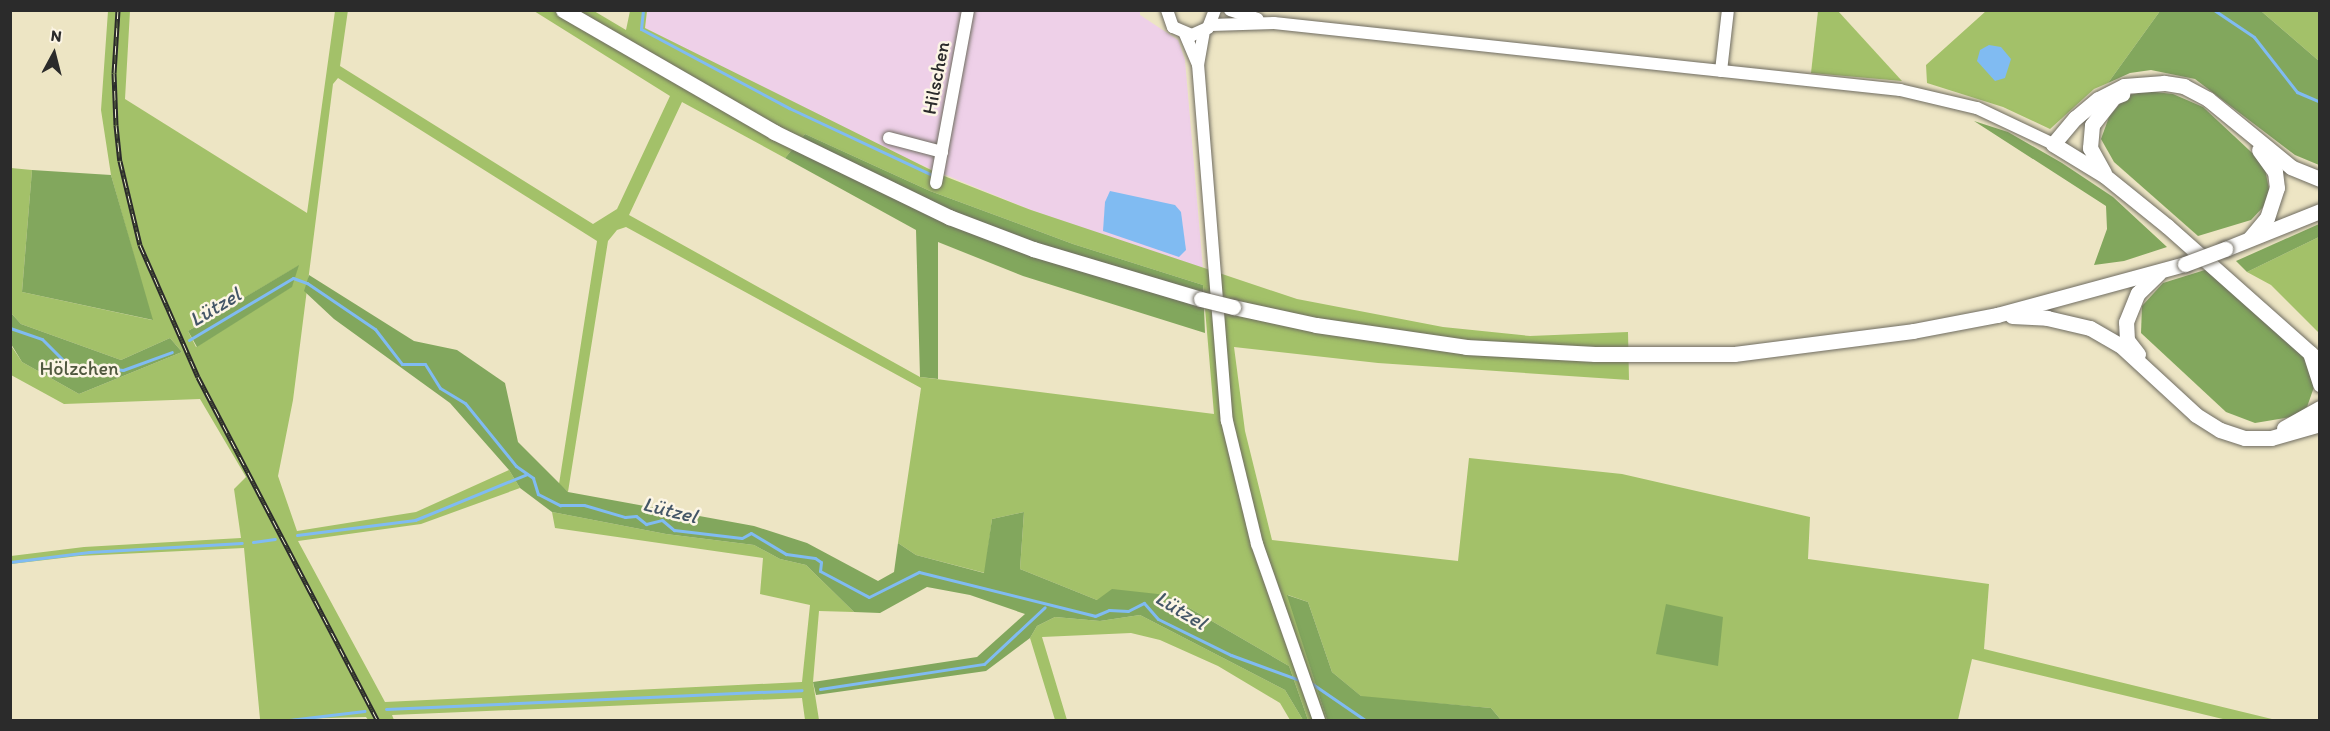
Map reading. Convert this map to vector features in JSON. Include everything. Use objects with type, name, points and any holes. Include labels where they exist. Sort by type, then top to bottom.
[{"type":"main road","points":[[563,10],[774,132],[949,217],[1033,249],[1233,307],[1316,325],[1466,347],[1596,354],[1734,354],[1902,333],[1997,315],[2185,264],[2319,211]]},
{"type":"main road","points":[[2058,147],[2075,118],[2098,99],[2124,86],[2164,82],[2184,86],[2208,99],[2291,167],[2319,179]]},
{"type":"main road","points":[[2058,147],[2071,147],[2114,98],[2130,90],[2150,86],[2173,89],[2197,98],[2254,146],[2275,172],[2275,203],[2250,238]]},
{"type":"main road","points":[[2092,125],[2090,148],[2105,176]]},
{"type":"main road","points":[[2058,147],[2105,176],[2315,357],[2319,384]]},
{"type":"main road","points":[[2161,271],[2130,307],[2127,340],[2171,387],[2221,424],[2251,432],[2294,425],[2317,415]]},
{"type":"main road","points":[[1997,315],[2048,318],[2090,328],[2120,345],[2196,415],[2220,430],[2245,438],[2271,438],[2317,415]]},
{"type":"main road","points":[[2317,415],[2319,394]]},
{"type":"street","name":"Hilschen","points":[[936,183],[968,10]]},
{"type":"street","points":[[1198,64],[1215,10]]},
{"type":"street","points":[[1230,10],[1274,23],[1915,92],[1977,108],[2058,147]]},
{"type":"street","points":[[1721,71],[1728,10]]},
{"type":"street","points":[[1164,12],[1173,27],[1185,34],[1198,64],[1227,421],[1257,544],[1319,720]]},
{"type":"street","points":[[1185,34],[1208,28],[1274,23]]},
{"type":"street","points":[[889,138],[942,152]]},
{"type":"shaded area","points":[[647,10],[1140,11],[1140,15],[1178,40],[1185,60],[1203,269],[1031,210],[878,147],[645,28]]},
{"type":"green space","points":[[348,10],[340,66],[593,224],[617,209],[670,96],[534,11],[594,11],[626,30],[630,11],[647,11],[645,28],[939,174],[1031,210],[1297,299],[1443,327],[1530,336],[1628,332],[1629,380],[1378,363],[1234,347],[1245,431],[1272,540],[1458,561],[1469,458],[1622,474],[1810,517],[1808,559],[1989,584],[1984,649],[2276,720],[2227,720],[1972,659],[1958,720],[1501,720],[1491,708],[1362,697],[1332,672],[1308,602],[1288,595],[1327,720],[1308,720],[1289,666],[1167,595],[1097,600],[1020,569],[1024,512],[992,519],[985,573],[916,555],[898,543],[921,388],[626,227],[617,230],[608,241],[568,492],[559,484],[597,241],[338,78],[333,84],[293,400],[278,476],[297,531],[416,512],[509,470],[520,488],[421,524],[298,541],[385,702],[802,682],[810,605],[760,594],[763,558],[555,528],[552,512],[666,534],[754,545],[780,559],[806,565],[854,612],[819,611],[813,682],[819,720],[805,720],[802,698],[392,715],[394,720],[368,720],[366,717],[252,720],[260,719],[244,548],[79,556],[11,564],[11,556],[84,547],[241,538],[234,489],[246,477],[200,399],[64,404],[11,375],[10,344],[22,362],[79,394],[182,352],[170,338],[121,360],[21,324],[11,313],[11,168],[32,170],[22,292],[152,320],[111,175],[101,110],[108,11],[130,11],[125,99],[307,213],[335,11]],"holes":[[[682,102],[785,158],[805,134],[930,191],[1073,244],[1203,285],[1214,414],[920,377],[629,215]],[[298,266],[291,287],[196,347],[188,331]]]},
{"type":"green space","points":[[1818,11],[1838,11],[1902,81],[1811,73]]},
{"type":"green space","points":[[1986,11],[2160,11],[2108,83],[2094,89],[2050,129],[2003,107],[1927,83],[1926,65]]},
{"type":"green space","points":[[2160,11],[2261,11],[2319,61],[2319,165],[2295,155],[2195,79],[2151,70],[2130,73],[2108,83]]},
{"type":"green space","points":[[2261,11],[2319,11],[2319,61]]},
{"type":"green space","points":[[2146,91],[2173,94],[2203,107],[2264,164],[2269,189],[2267,203],[2251,220],[2198,236],[2114,162],[2101,139],[2109,117],[2126,96]]},
{"type":"green space","points":[[1974,121],[2008,132],[2062,163],[2113,197],[2167,247],[2124,261],[2094,265],[2107,229],[2106,206]]},
{"type":"green space","points":[[805,134],[930,191],[1073,244],[1203,285],[1205,333],[1023,276],[938,242],[938,379],[920,377],[916,230],[785,158]]},
{"type":"green space","points":[[32,170],[111,175],[153,320],[22,292]]},
{"type":"green space","points":[[2319,224],[2319,237],[2247,272],[2236,261]]},
{"type":"green space","points":[[2319,237],[2319,333],[2271,285],[2247,272]]},
{"type":"green space","points":[[299,265],[292,287],[197,347],[188,331]]},
{"type":"green space","points":[[2208,269],[2304,357],[2314,387],[2307,407],[2291,417],[2255,423],[2226,412],[2141,333],[2142,306],[2163,283]]},
{"type":"green space","points":[[309,275],[414,341],[457,350],[505,383],[518,442],[568,492],[754,526],[807,543],[878,581],[894,572],[898,543],[916,555],[984,573],[992,519],[1024,512],[1020,569],[1097,600],[1112,589],[1167,595],[1289,666],[1308,720],[1303,720],[1285,690],[1140,615],[1100,621],[1055,617],[1037,626],[1030,638],[986,671],[816,695],[813,682],[977,657],[1025,614],[970,595],[927,587],[880,613],[854,612],[806,565],[780,559],[754,545],[666,534],[552,512],[520,488],[509,470],[450,403],[334,319],[304,291]]},
{"type":"green space","name":"Hölzchen","points":[[11,313],[21,324],[121,360],[170,338],[182,352],[79,394],[22,362],[11,344]]},
{"type":"green space","points":[[1287,595],[1308,602],[1332,672],[1361,696],[1491,708],[1501,720],[1327,720]]},
{"type":"green space","points":[[1666,604],[1723,617],[1718,666],[1656,654]]},
{"type":"green space","points":[[1140,615],[1285,690],[1303,720],[1290,720],[1280,703],[1218,666],[1160,640],[1131,633],[1042,637],[1067,720],[1055,720],[1030,638],[1037,626],[1055,617],[1100,621]]},
{"type":"water","points":[[1989,45],[2001,47],[2011,59],[2005,78],[1995,81],[1977,61],[1980,50]]},
{"type":"water","points":[[1110,191],[1175,205],[1181,212],[1186,250],[1179,257],[1103,231],[1105,202]]},
{"type":"waterway","points":[[643,10],[641,29],[789,108],[930,174]]},
{"type":"waterway","points":[[2214,10],[2254,37],[2297,92],[2320,102]]},
{"type":"waterway","name":"Lützel","points":[[189,340],[293,278],[307,283],[375,329],[402,364],[425,364],[440,388],[465,403],[516,466],[533,478],[538,494],[560,505],[584,505],[625,517],[636,516],[646,524],[662,520],[674,530],[742,538],[751,533],[786,554],[815,558],[821,562],[820,571],[869,597],[919,572],[1095,616],[1109,610],[1128,611],[1144,603],[1158,619],[1231,655],[1302,681]]},
{"type":"waterway","name":"Lützel","points":[[10,328],[42,339],[74,371],[94,366],[123,370],[172,352]]},
{"type":"waterway","points":[[297,535],[415,520],[527,474]]},
{"type":"waterway","points":[[253,542],[275,539]]},
{"type":"waterway","points":[[10,562],[89,552],[242,543]]},
{"type":"waterway","points":[[820,689],[984,664],[1045,607]]},
{"type":"waterway","name":"Lützel","points":[[1311,683],[1365,720]]},
{"type":"waterway","points":[[386,709],[802,690]]},
{"type":"waterway","points":[[289,720],[364,711]]},
{"type":"railway","points":[[118,10],[114,73],[116,125],[120,161],[140,245],[198,377],[377,720]]}]
